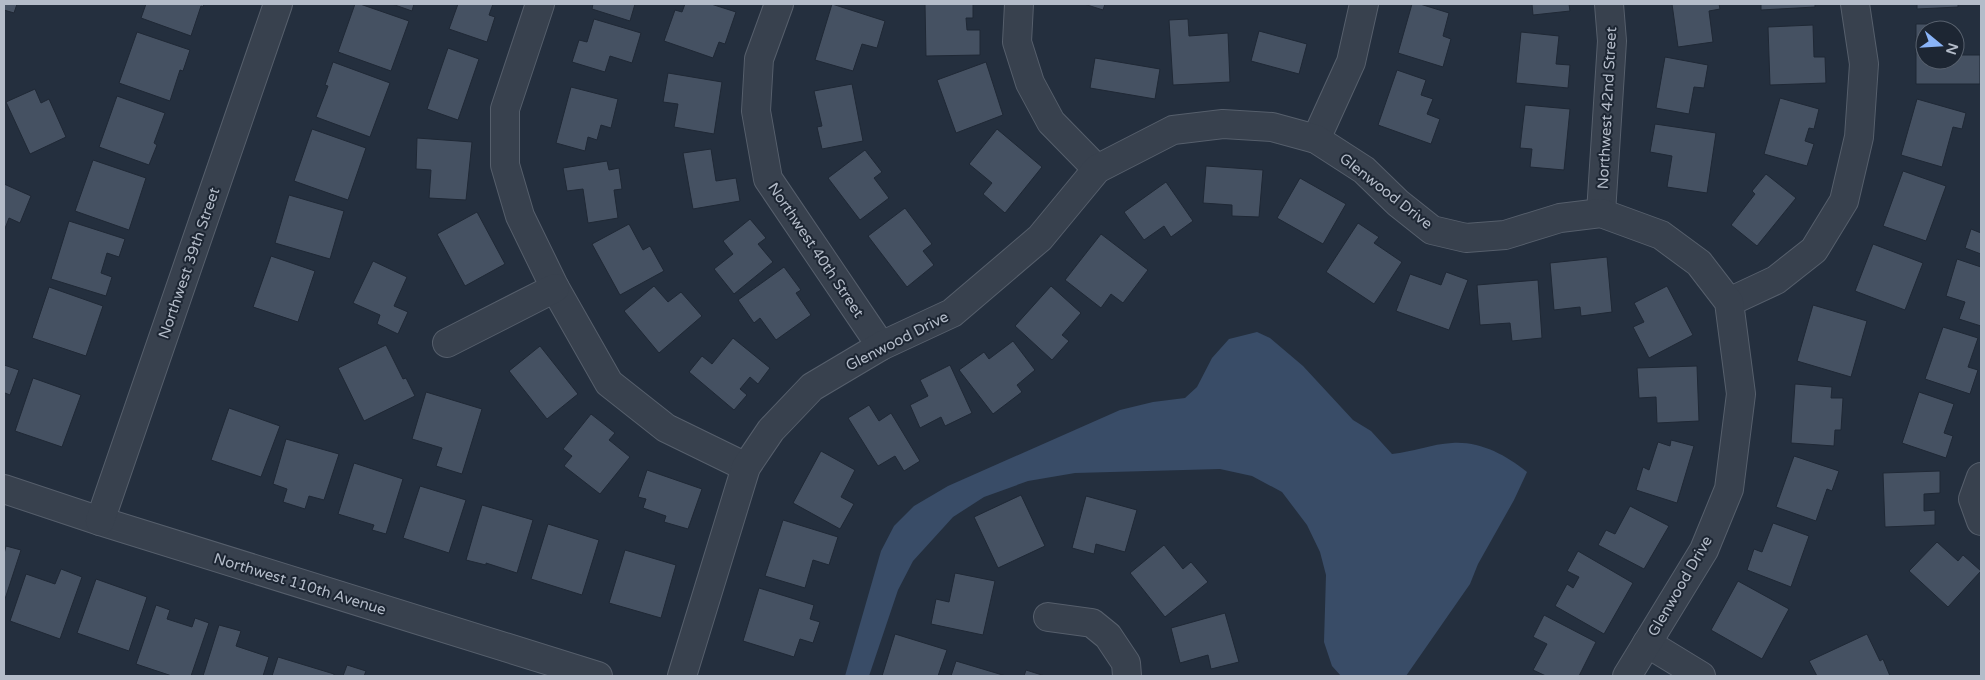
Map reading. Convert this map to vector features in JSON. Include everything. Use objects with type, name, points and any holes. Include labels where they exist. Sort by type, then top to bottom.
[{"type":"street","name":"Northwest 39th Street","points":[[100,522],[278,4]]},
{"type":"street","points":[[540,4],[505,109],[505,165],[520,216],[555,288],[609,383],[666,428],[746,467]]},
{"type":"street","name":"Northwest 40th Street","points":[[778,4],[760,59],[756,111],[768,179],[881,346]]},
{"type":"street","points":[[1019,4],[1017,42],[1030,83],[1051,122],[1097,169]]},
{"type":"street","points":[[1316,139],[1351,62],[1364,4]]},
{"type":"street","name":"Northwest 42nd Street","points":[[1602,213],[1612,41],[1609,4]]},
{"type":"street","points":[[1729,302],[1776,280],[1814,250],[1844,201],[1859,137],[1864,64],[1855,4]]},
{"type":"street","name":"Glenwood Drive","points":[[682,676],[746,467],[771,430],[812,387],[881,346],[952,313],[1040,238],[1097,169],[1173,130],[1223,124],[1272,127],[1316,139],[1364,170],[1398,203],[1432,230],[1440,232],[1466,238],[1505,234],[1560,218],[1602,213],[1661,235],[1699,263],[1729,302],[1741,394],[1729,488],[1704,550],[1627,676]]},
{"type":"street","points":[[447,343],[555,288]]},
{"type":"street","points":[[1981,477],[1973,499],[1981,521]]},
{"type":"street","name":"Northwest 110th Avenue","points":[[4,489],[100,522],[598,676]]},
{"type":"street","points":[[1048,617],[1092,623],[1108,636],[1126,663],[1127,676]]},
{"type":"street","points":[[1647,643],[1700,676]]},
{"type":"water","points":[[1257,332],[1270,338],[1303,366],[1353,420],[1371,431],[1392,454],[1452,443],[1473,444],[1492,450],[1527,472],[1514,500],[1478,564],[1470,584],[1406,676],[1341,676],[1332,666],[1324,642],[1326,575],[1320,552],[1307,525],[1282,492],[1252,476],[1220,469],[1075,473],[1028,481],[984,497],[953,517],[913,561],[898,590],[869,676],[845,676],[881,551],[894,526],[914,506],[948,486],[1120,410],[1153,402],[1185,398],[1197,387],[1212,358],[1229,339]]},
{"type":"building","points":[[4,4],[17,4],[14,13],[4,10]]},
{"type":"building","points":[[146,4],[204,4],[203,7],[201,6],[191,36],[141,18]]},
{"type":"building","points":[[355,4],[360,4],[409,21],[391,71],[338,52]]},
{"type":"building","points":[[392,4],[414,4],[412,11]]},
{"type":"building","points":[[458,4],[493,4],[489,15],[495,17],[487,42],[449,29]]},
{"type":"building","points":[[593,4],[635,4],[630,21],[592,9]]},
{"type":"building","points":[[685,4],[711,4],[736,12],[725,44],[719,42],[713,58],[664,41],[675,10],[682,12]]},
{"type":"building","points":[[832,4],[885,21],[877,48],[862,44],[853,71],[815,60]]},
{"type":"building","points":[[925,4],[973,4],[973,18],[966,18],[967,30],[980,30],[980,55],[926,56]]},
{"type":"building","points":[[1084,4],[1105,4],[1103,10]]},
{"type":"building","points":[[1412,4],[1420,4],[1449,13],[1443,36],[1451,39],[1443,67],[1398,53]]},
{"type":"building","points":[[1532,4],[1569,4],[1570,11],[1533,15]]},
{"type":"building","points":[[1672,4],[1719,4],[1720,9],[1709,11],[1713,42],[1678,47]]},
{"type":"building","points":[[1761,4],[1815,4],[1815,7],[1761,10]]},
{"type":"building","points":[[1917,4],[1958,4],[1958,7],[1917,9]]},
{"type":"building","points":[[594,19],[641,33],[632,63],[610,56],[605,72],[572,62],[579,40],[587,42]]},
{"type":"building","points":[[1188,19],[1189,36],[1228,33],[1230,82],[1173,85],[1169,20]]},
{"type":"building","points":[[1813,25],[1814,57],[1825,57],[1826,83],[1770,85],[1768,27]]},
{"type":"building","points":[[1259,31],[1307,44],[1299,74],[1251,61]]},
{"type":"building","points":[[137,32],[190,50],[183,71],[180,70],[170,101],[119,83]]},
{"type":"building","points":[[1521,32],[1559,36],[1556,64],[1570,65],[1568,88],[1516,83]]},
{"type":"building","points":[[448,48],[479,59],[458,120],[427,109]]},
{"type":"building","points":[[1965,55],[1980,55],[1980,84],[1916,84],[1916,70],[1965,70]]},
{"type":"building","points":[[1665,57],[1708,65],[1704,88],[1694,87],[1689,114],[1656,108]]},
{"type":"building","points":[[1095,58],[1160,69],[1155,99],[1090,88]]},
{"type":"building","points":[[333,62],[390,83],[370,137],[316,117],[328,86],[325,85]]},
{"type":"building","points":[[986,62],[1003,115],[956,133],[937,80]]},
{"type":"building","points":[[1397,70],[1426,80],[1421,95],[1433,99],[1427,114],[1440,119],[1431,144],[1378,125]]},
{"type":"building","points":[[668,73],[722,82],[714,134],[674,127],[678,104],[663,102]]},
{"type":"building","points":[[852,84],[863,141],[822,149],[817,127],[822,126],[814,91]]},
{"type":"building","points":[[571,87],[618,99],[611,128],[601,125],[597,140],[588,137],[585,151],[556,143]]},
{"type":"building","points":[[35,89],[41,103],[49,99],[66,137],[30,154],[6,102]]},
{"type":"building","points":[[117,96],[165,113],[154,143],[157,145],[149,165],[99,147]]},
{"type":"building","points":[[1780,98],[1819,109],[1814,129],[1809,128],[1805,141],[1814,144],[1807,166],[1764,154]]},
{"type":"building","points":[[1917,99],[1966,113],[1962,129],[1953,127],[1942,167],[1901,155]]},
{"type":"building","points":[[1525,105],[1570,109],[1564,170],[1530,167],[1532,149],[1520,148]]},
{"type":"building","points":[[1655,124],[1716,133],[1707,193],[1667,187],[1672,156],[1650,152]]},
{"type":"building","points":[[312,129],[366,148],[348,200],[294,181]]},
{"type":"building","points":[[997,129],[1042,167],[1005,213],[983,194],[992,183],[969,164]]},
{"type":"building","points":[[417,138],[472,142],[466,200],[429,198],[431,170],[416,169]]},
{"type":"building","points":[[711,149],[716,181],[736,178],[740,201],[693,209],[683,153]]},
{"type":"building","points":[[865,150],[882,172],[874,178],[889,198],[860,220],[828,178]]},
{"type":"building","points":[[93,160],[146,178],[129,230],[75,211]]},
{"type":"building","points":[[607,161],[609,170],[619,168],[622,189],[614,190],[618,218],[588,223],[583,189],[567,191],[563,168]]},
{"type":"building","points":[[1206,166],[1263,170],[1259,217],[1232,216],[1232,205],[1203,203]]},
{"type":"building","points":[[1903,171],[1946,186],[1926,241],[1883,226]]},
{"type":"building","points":[[1766,174],[1796,198],[1757,246],[1731,225],[1755,194],[1752,191]]},
{"type":"building","points":[[1300,178],[1346,204],[1323,244],[1277,218]]},
{"type":"building","points":[[1166,182],[1193,221],[1171,237],[1164,226],[1144,240],[1124,212]]},
{"type":"building","points":[[4,184],[31,196],[20,223],[9,218],[4,231]]},
{"type":"building","points":[[289,195],[344,211],[330,259],[275,243]]},
{"type":"building","points":[[905,208],[932,244],[923,251],[934,265],[907,287],[868,236]]},
{"type":"building","points":[[477,212],[505,264],[465,286],[437,234]]},
{"type":"building","points":[[750,219],[766,238],[758,244],[773,262],[734,294],[714,269],[733,254],[723,241]]},
{"type":"building","points":[[69,221],[125,239],[119,257],[107,253],[101,273],[112,277],[106,296],[51,279]]},
{"type":"building","points":[[1358,223],[1379,237],[1374,243],[1402,262],[1374,304],[1326,272]]},
{"type":"building","points":[[629,224],[643,250],[650,246],[664,271],[620,295],[592,244]]},
{"type":"building","points":[[1971,229],[1981,233],[1981,254],[1965,248]]},
{"type":"building","points":[[1101,234],[1148,270],[1123,303],[1111,294],[1101,308],[1065,280]]},
{"type":"building","points":[[1873,244],[1923,263],[1905,310],[1855,291]]},
{"type":"building","points":[[271,256],[315,271],[298,322],[253,307]]},
{"type":"building","points":[[1607,257],[1612,312],[1581,316],[1580,307],[1554,310],[1550,263]]},
{"type":"building","points":[[1957,259],[1981,267],[1981,326],[1959,319],[1965,302],[1946,296]]},
{"type":"building","points":[[373,261],[407,277],[394,306],[408,312],[398,334],[377,324],[380,315],[353,303]]},
{"type":"building","points":[[784,267],[801,290],[796,293],[811,315],[776,340],[760,318],[754,323],[738,300]]},
{"type":"building","points":[[1446,272],[1468,280],[1449,330],[1396,311],[1410,274],[1441,285]]},
{"type":"building","points":[[1538,280],[1542,338],[1512,341],[1510,323],[1480,325],[1477,285]]},
{"type":"building","points":[[654,286],[668,302],[681,292],[702,316],[659,353],[624,311]]},
{"type":"building","points":[[1051,286],[1081,313],[1062,335],[1069,341],[1052,360],[1015,326]]},
{"type":"building","points":[[1667,286],[1693,335],[1649,358],[1633,327],[1644,322],[1634,303]]},
{"type":"building","points":[[49,287],[103,306],[86,356],[32,338]]},
{"type":"building","points":[[1813,305],[1867,321],[1851,377],[1797,361]]},
{"type":"building","points":[[1943,327],[1978,338],[1968,367],[1978,370],[1970,394],[1925,379]]},
{"type":"building","points":[[733,338],[770,368],[758,384],[750,377],[740,389],[747,395],[734,410],[689,372],[702,356],[712,364]]},
{"type":"building","points":[[1013,341],[1035,370],[1017,385],[1022,392],[993,414],[959,370],[984,352],[989,359]]},
{"type":"building","points":[[386,345],[403,379],[406,378],[415,396],[364,421],[338,368]]},
{"type":"building","points":[[540,346],[578,394],[547,419],[509,371]]},
{"type":"building","points":[[4,365],[19,370],[10,395],[5,393],[4,396]]},
{"type":"building","points":[[950,365],[972,413],[945,426],[941,417],[920,428],[910,405],[928,396],[920,380]]},
{"type":"building","points":[[1697,366],[1699,421],[1657,423],[1656,397],[1639,398],[1637,368]]},
{"type":"building","points":[[33,378],[81,395],[62,447],[15,431]]},
{"type":"building","points":[[1795,384],[1832,387],[1831,398],[1843,398],[1841,430],[1835,430],[1834,446],[1791,443]]},
{"type":"building","points":[[426,392],[482,409],[462,474],[436,466],[442,448],[412,439]]},
{"type":"building","points":[[1919,392],[1954,404],[1944,433],[1953,436],[1946,458],[1902,443]]},
{"type":"building","points":[[869,405],[879,421],[891,413],[920,461],[904,471],[895,456],[878,466],[848,418]]},
{"type":"building","points":[[229,408],[280,426],[261,477],[211,460]]},
{"type":"building","points":[[591,414],[615,433],[609,440],[630,457],[600,494],[564,466],[572,456],[563,449]]},
{"type":"building","points":[[286,439],[339,454],[324,500],[309,496],[305,509],[283,502],[287,489],[273,484]]},
{"type":"building","points":[[1671,440],[1694,446],[1677,503],[1636,490],[1643,467],[1649,470],[1658,442],[1670,446]]},
{"type":"building","points":[[821,451],[855,470],[841,497],[854,504],[840,529],[793,503]]},
{"type":"building","points":[[1794,456],[1839,471],[1832,491],[1827,489],[1816,521],[1776,507]]},
{"type":"building","points":[[354,463],[403,479],[386,534],[372,530],[374,525],[338,514]]},
{"type":"building","points":[[647,470],[702,489],[688,529],[664,522],[666,516],[643,508],[646,499],[638,497]]},
{"type":"building","points":[[1940,471],[1940,493],[1924,494],[1924,511],[1935,510],[1935,525],[1885,527],[1883,473]]},
{"type":"building","points":[[420,486],[466,500],[449,553],[403,538]]},
{"type":"building","points":[[1021,495],[1045,546],[998,568],[974,517]]},
{"type":"building","points":[[1086,496],[1137,510],[1125,552],[1096,544],[1094,554],[1072,548]]},
{"type":"building","points":[[482,505],[533,520],[517,573],[486,563],[486,565],[466,560]]},
{"type":"building","points":[[1630,506],[1669,526],[1644,569],[1598,545],[1606,530],[1615,534]]},
{"type":"building","points":[[783,520],[838,537],[829,565],[813,560],[805,588],[765,576]]},
{"type":"building","points":[[1773,523],[1809,536],[1791,587],[1747,570],[1754,549],[1762,552]]},
{"type":"building","points":[[548,524],[599,540],[582,595],[531,579]]},
{"type":"building","points":[[1937,542],[1958,561],[1963,555],[1981,571],[1948,607],[1909,571]]},
{"type":"building","points":[[1164,545],[1183,569],[1191,562],[1208,582],[1165,617],[1130,573]]},
{"type":"building","points":[[6,546],[21,550],[4,602],[4,554]]},
{"type":"building","points":[[625,550],[676,565],[661,618],[609,603]]},
{"type":"building","points":[[1578,551],[1633,583],[1604,634],[1555,606],[1567,584],[1573,588],[1579,577],[1567,571]]},
{"type":"building","points":[[61,569],[82,577],[60,639],[10,621],[26,574],[55,584]]},
{"type":"building","points":[[955,573],[995,581],[983,635],[931,624],[936,599],[949,602]]},
{"type":"building","points":[[96,579],[147,597],[129,651],[77,633]]},
{"type":"building","points":[[1738,581],[1789,609],[1762,659],[1711,630]]},
{"type":"building","points":[[759,588],[814,605],[810,619],[820,622],[813,643],[800,639],[794,657],[743,641]]},
{"type":"building","points":[[156,605],[170,610],[167,619],[192,627],[195,618],[209,623],[191,676],[172,676],[136,664]]},
{"type":"building","points":[[1225,613],[1239,662],[1211,669],[1208,655],[1180,663],[1171,628]]},
{"type":"building","points":[[1544,615],[1596,642],[1579,676],[1546,676],[1533,670],[1547,644],[1533,637]]},
{"type":"building","points":[[219,625],[241,631],[236,646],[269,657],[263,676],[203,676]]},
{"type":"building","points":[[895,634],[947,650],[938,676],[882,676]]},
{"type":"building","points":[[1867,634],[1880,661],[1883,659],[1890,676],[1817,676],[1809,661]]},
{"type":"building","points":[[278,657],[334,674],[334,676],[272,676]]},
{"type":"building","points":[[956,661],[1006,676],[951,676]]},
{"type":"building","points":[[347,665],[366,671],[364,676],[343,676]]},
{"type":"building","points":[[1026,670],[1045,676],[1024,676]]}]
